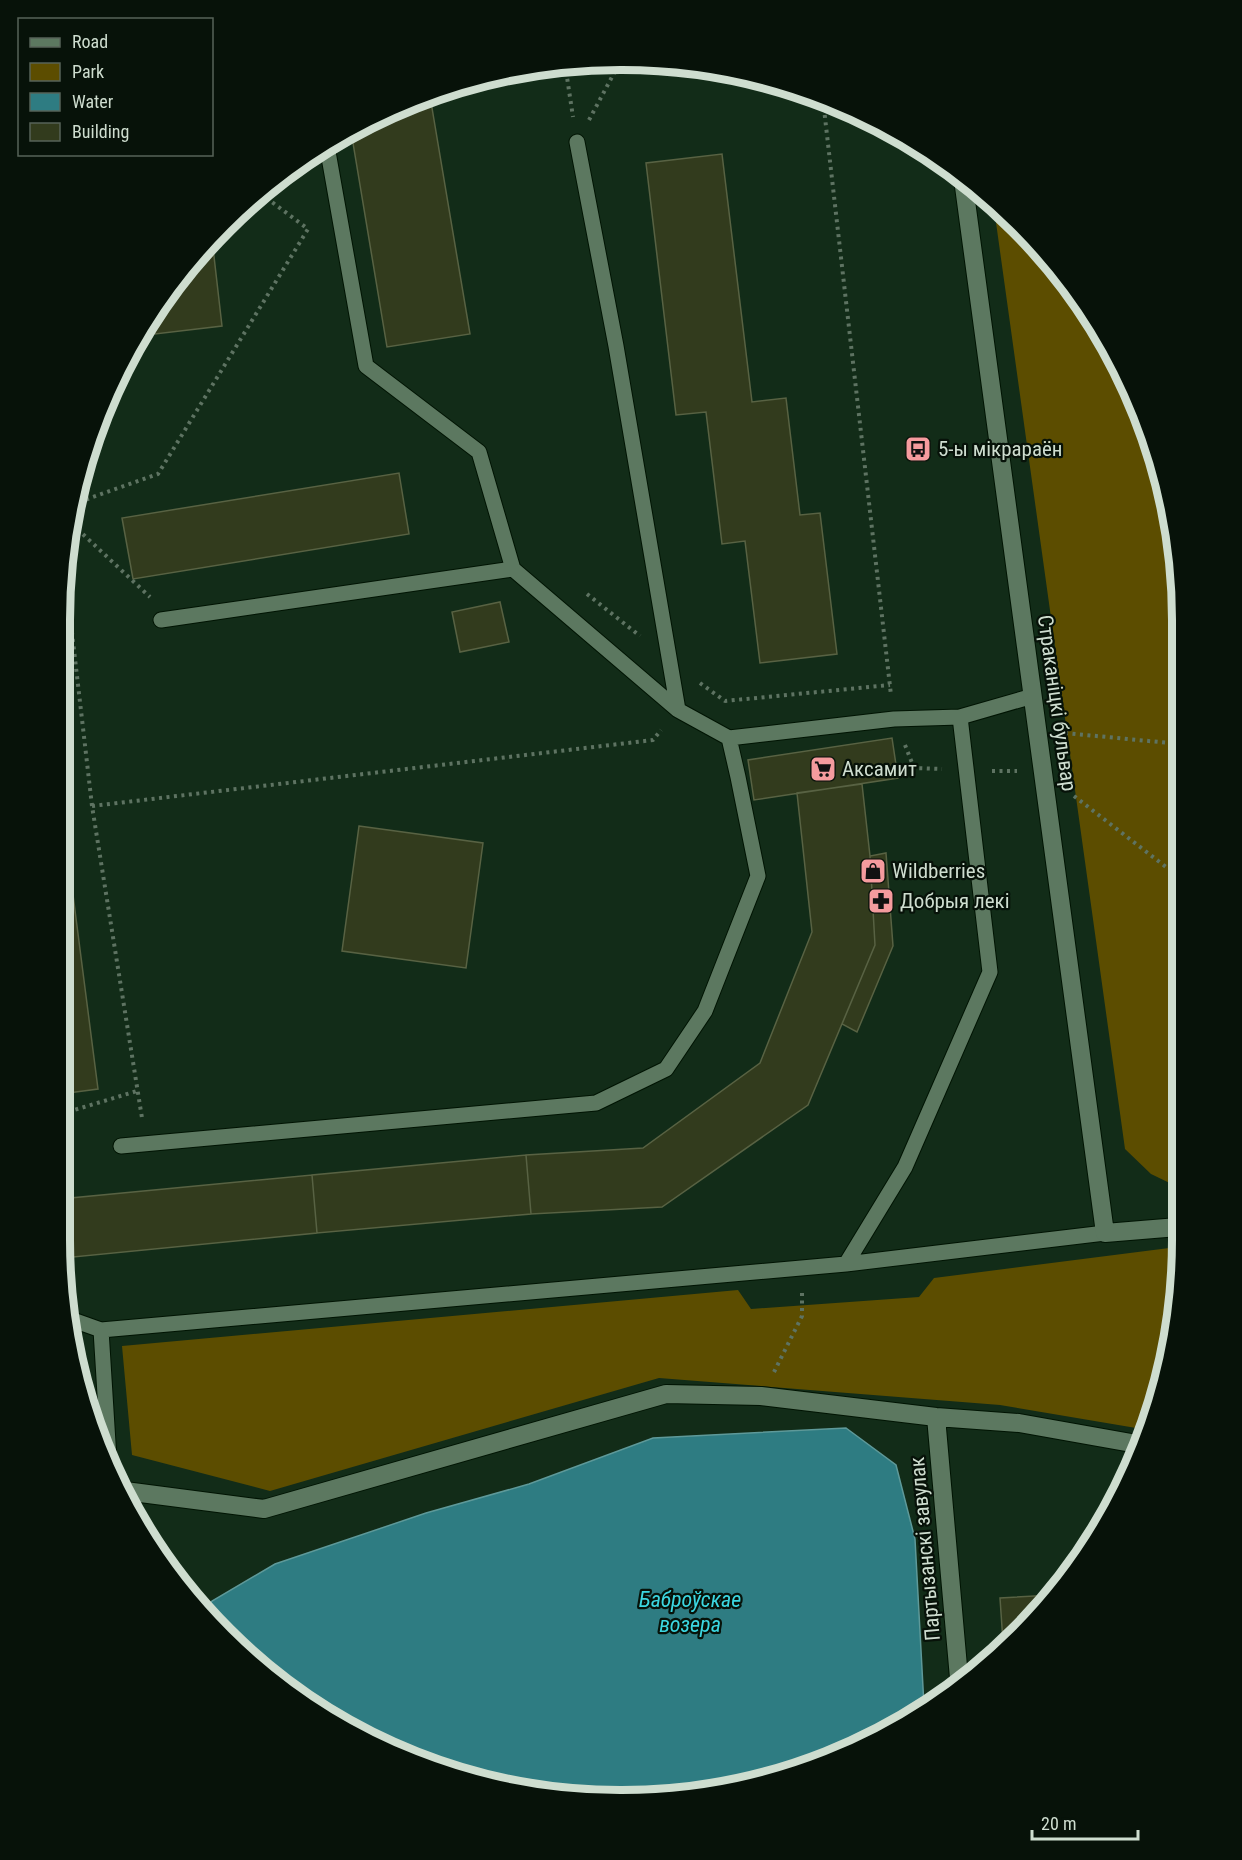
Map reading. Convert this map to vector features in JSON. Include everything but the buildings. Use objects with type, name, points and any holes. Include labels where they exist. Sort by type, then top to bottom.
[{"type":"street","name":"Страканіцкі бульвар","points":[[965,191],[1105,1233]]},
{"type":"street","points":[[1105,1233],[1172,1227]]},
{"type":"street","points":[[132,1492],[264,1509],[666,1394],[761,1396],[936,1417],[1018,1423],[1132,1443]]},
{"type":"street","name":"Партызанскі завулак","points":[[936,1417],[959,1674]]},
{"type":"lane","points":[[577,142],[616,346],[678,710]]},
{"type":"lane","points":[[329,155],[366,366],[479,452],[513,569],[678,710],[729,738],[894,719],[960,717],[1033,696]]},
{"type":"lane","points":[[161,620],[513,569]]},
{"type":"lane","points":[[846,1264],[905,1167],[990,972],[960,717]]},
{"type":"lane","points":[[121,1146],[596,1103],[666,1069],[705,1011],[758,876],[729,738]]},
{"type":"lane","points":[[77,1321],[101,1330],[846,1264],[1105,1233]]},
{"type":"lane","points":[[101,1330],[108,1438]]},
{"type":"path","points":[[577,142],[616,70]]},
{"type":"path","points":[[566,74],[577,142]]},
{"type":"path","points":[[825,109],[894,719]]},
{"type":"path","points":[[84,500],[159,474],[308,229],[268,199]]},
{"type":"path","points":[[78,530],[152,599]]},
{"type":"path","points":[[579,588],[725,701],[890,685]]},
{"type":"path","points":[[70,617],[92,806],[144,1144]]},
{"type":"path","points":[[92,806],[653,740],[678,710]]},
{"type":"path","points":[[1037,730],[1172,743]]},
{"type":"path","points":[[70,1111],[137,1091]]},
{"type":"path","points":[[761,1396],[802,1316],[802,1268]]},
{"type":"green space","points":[[995,218],[1035,258],[1058,286],[1079,315],[1115,378],[1130,410],[1153,479],[1167,549],[1172,621],[1172,1184],[1151,1174],[1125,1149]]},
{"type":"green space","points":[[1172,1248],[1167,1311],[1161,1346],[1153,1381],[1138,1428],[1000,1405],[659,1378],[270,1491],[132,1455],[122,1346],[738,1290],[751,1309],[919,1297],[934,1278]]},
{"type":"water","name":"Баброўскае возера","points":[[846,1428],[896,1465],[915,1539],[924,1699],[896,1716],[832,1748],[763,1771],[693,1785],[657,1788],[621,1790],[549,1785],[479,1771],[444,1760],[410,1748],[346,1716],[286,1676],[258,1653],[209,1604],[275,1564],[426,1513],[529,1484],[653,1438]]},
{"type":"place","name":"5-ы мікрараён","points":[[918,449]]},
{"type":"place","name":"Аксамит","points":[[823,769]]},
{"type":"place","name":"Wildberries","points":[[873,871]]},
{"type":"place","name":"Добрыя лекi","points":[[881,901]]}]
